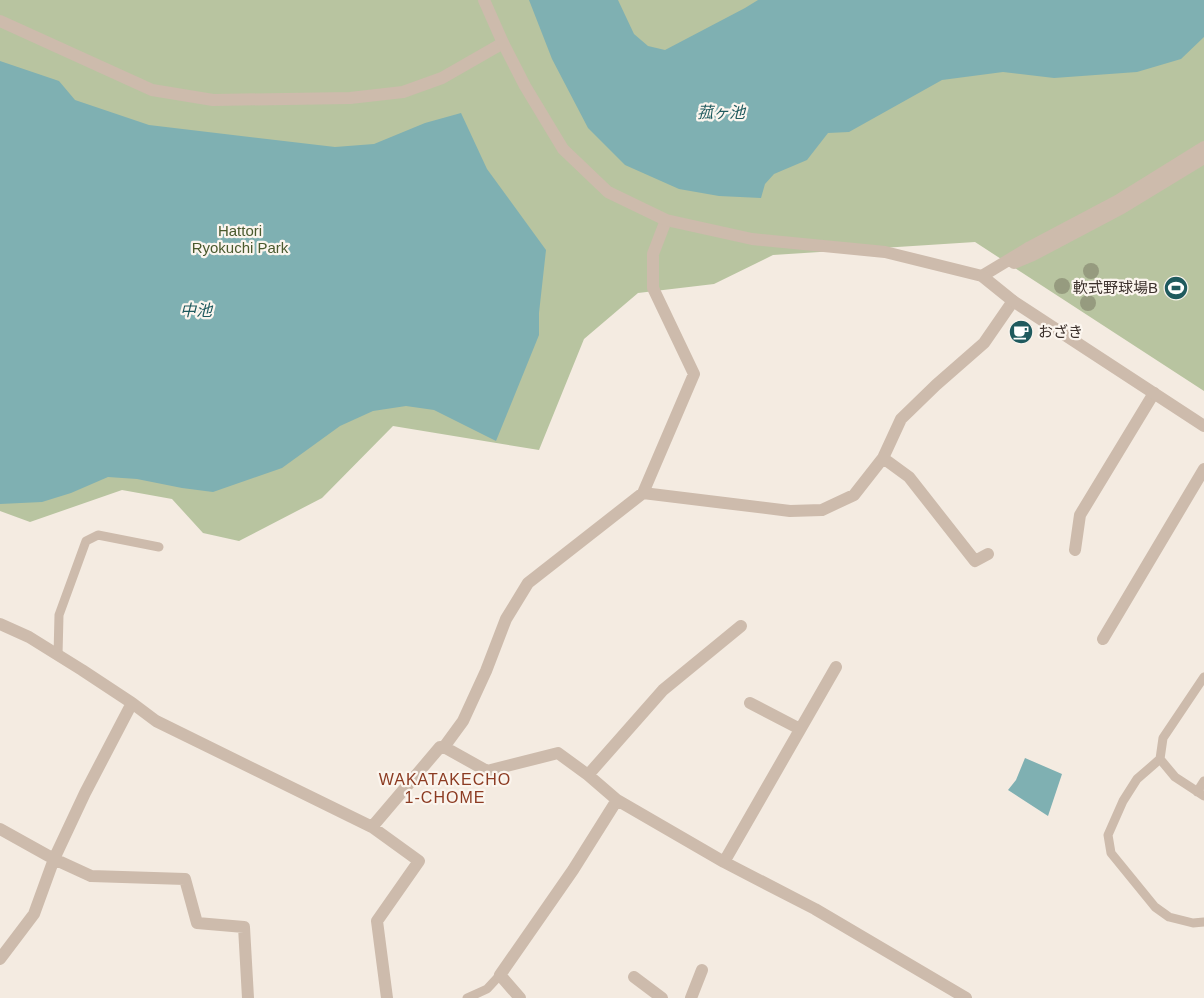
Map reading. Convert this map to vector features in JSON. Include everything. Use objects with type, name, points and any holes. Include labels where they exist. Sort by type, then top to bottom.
[{"type":"street","points":[[484,0],[525,86],[563,149],[608,192],[666,220],[752,238],[885,252],[982,276],[1013,301],[1204,426]]},
{"type":"street","points":[[0,22],[152,90],[213,100],[350,98],[403,92],[442,78],[503,43]]},
{"type":"street","points":[[982,276],[1030,246],[1117,201],[1204,147]]},
{"type":"street","points":[[982,276],[1033,255],[1114,213],[1204,158]]},
{"type":"street","points":[[372,827],[440,747],[444,747],[463,721],[486,671],[506,619],[528,583],[643,493],[694,374],[653,288],[653,254],[666,220]]},
{"type":"street","points":[[643,493],[790,511],[822,510],[854,495],[883,458],[901,420],[936,385],[984,343],[1013,301]]},
{"type":"street","points":[[1075,550],[1080,515],[1154,393]]},
{"type":"street","points":[[883,458],[909,477],[975,561],[988,554]]},
{"type":"street","points":[[1103,639],[1204,469]]},
{"type":"street","points":[[0,624],[29,637],[58,655],[132,703],[156,721],[372,827],[419,861],[377,921],[387,998]]},
{"type":"street","points":[[588,775],[663,690],[741,626]]},
{"type":"street","points":[[724,862],[836,667]]},
{"type":"street","points":[[0,959],[34,914],[54,860],[85,793],[132,703]]},
{"type":"street","points":[[750,703],[800,729]]},
{"type":"street","points":[[444,747],[487,771],[558,753],[588,775],[616,800],[724,862],[815,909],[966,998]]},
{"type":"street","points":[[520,998],[500,975],[573,870],[616,800]]},
{"type":"street","points":[[0,829],[54,860],[91,876],[185,879],[197,923],[244,927],[248,998]]},
{"type":"street","points":[[691,998],[702,970]]},
{"type":"street","points":[[634,977],[662,998]]},
{"type":"lane","points":[[58,655],[59,615],[86,541],[98,535],[159,547]]},
{"type":"lane","points":[[1204,677],[1163,738],[1160,759],[1137,779],[1123,801],[1108,835],[1111,853],[1155,907],[1169,918],[1193,924],[1204,922]]},
{"type":"lane","points":[[1160,759],[1176,777],[1200,794],[1204,781]]},
{"type":"lane","points":[[467,998],[487,989],[500,975]]},
{"type":"green space","name":"Hattori Ryokuchi Park","points":[[0,0],[1204,0],[1204,391],[975,242],[773,255],[714,284],[638,293],[584,339],[539,450],[393,426],[322,498],[239,541],[203,533],[172,499],[122,490],[30,522],[0,511]]},
{"type":"water","name":"菰ヶ池","points":[[529,0],[618,0],[634,34],[648,46],[665,50],[758,0],[1204,0],[1204,37],[1181,59],[1137,72],[1054,78],[1003,72],[942,80],[849,132],[828,133],[807,160],[774,174],[765,184],[761,198],[719,196],[679,189],[625,165],[588,128],[552,59]]},
{"type":"water","name":"中池","points":[[0,61],[59,81],[75,100],[149,125],[335,147],[374,144],[425,123],[461,113],[487,169],[546,250],[539,313],[539,335],[496,441],[434,410],[406,406],[373,411],[340,426],[282,468],[213,492],[137,479],[108,477],[71,493],[42,502],[0,504]]},
{"type":"water","points":[[1025,758],[1062,774],[1048,816],[1008,790],[1016,780]]},
{"type":"place","name":"軟式野球場B","points":[[1176,288]]},
{"type":"place","name":"おざき","points":[[1021,332]]},
{"type":"district","name":"WAKATAKECHO 1-CHOME","points":[[445,788]]}]
